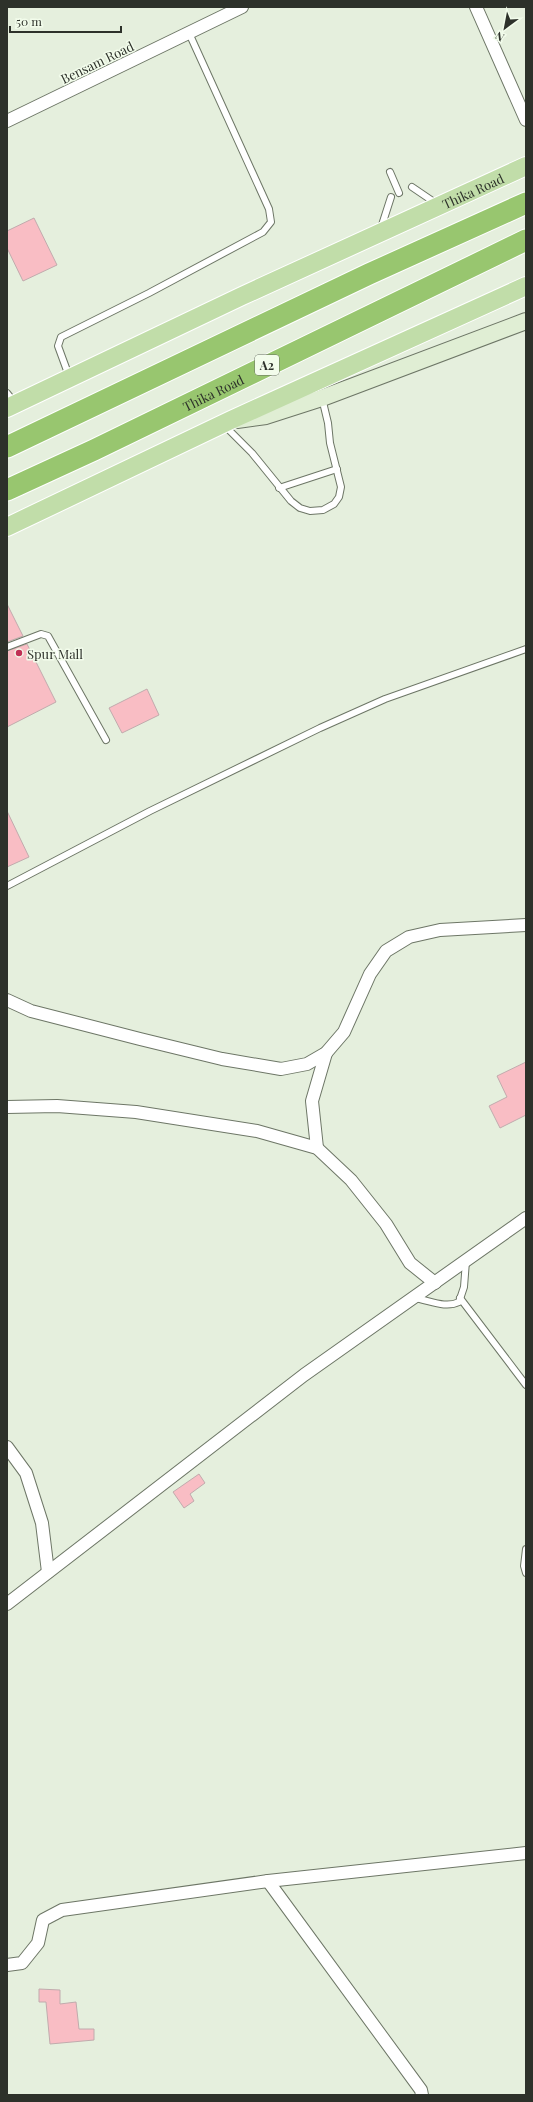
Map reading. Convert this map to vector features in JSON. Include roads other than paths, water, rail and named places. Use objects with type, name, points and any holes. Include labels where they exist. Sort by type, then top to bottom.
[{"type":"highway","points":[[7,447],[368,274],[526,203]]},
{"type":"highway","name":"Thika Road","points":[[7,490],[94,450],[526,240]]},
{"type":"main road","name":"Thika Road","points":[[10,402],[70,378],[379,233],[526,166]]},
{"type":"main road","points":[[7,527],[227,422],[526,286]]},
{"type":"street","name":"Bensam Road","points":[[7,121],[242,7]]},
{"type":"street","points":[[476,7],[526,120]]},
{"type":"street","points":[[227,422],[256,418],[322,398],[526,321]]},
{"type":"street","points":[[7,1000],[30,1011],[140,1039],[222,1059],[281,1069],[308,1064],[326,1053],[344,1032],[370,974],[386,952],[409,937],[440,930],[526,925]]},
{"type":"street","points":[[317,1148],[312,1101],[326,1053]]},
{"type":"street","points":[[7,1107],[57,1106],[136,1112],[257,1132],[317,1148],[355,1185],[386,1224],[410,1263],[435,1283]]},
{"type":"street","points":[[7,1604],[304,1375],[526,1218]]},
{"type":"street","points":[[7,1447],[26,1473],[42,1523],[48,1572]]},
{"type":"street","points":[[7,1965],[22,1963],[38,1943],[43,1920],[62,1910],[268,1881],[526,1853]]},
{"type":"street","points":[[268,1881],[421,2090],[422,2095]]},
{"type":"lane","points":[[70,378],[58,346],[61,337],[149,293],[263,232],[272,222],[269,209],[263,195],[189,33]]},
{"type":"lane","points":[[390,172],[399,193]]},
{"type":"lane","points":[[412,187],[439,206]]},
{"type":"lane","points":[[379,233],[391,197]]},
{"type":"lane","points":[[227,422],[279,488],[300,508],[310,511],[323,510],[334,504],[339,497],[341,487],[330,443],[328,423],[322,398]]},
{"type":"lane","points":[[279,488],[337,469]]},
{"type":"lane","points":[[7,648],[41,634],[48,636],[106,740]]},
{"type":"lane","points":[[7,886],[150,811],[320,728],[385,699],[526,649]]},
{"type":"lane","points":[[413,1298],[445,1305],[453,1305],[460,1298],[464,1287],[466,1261]]},
{"type":"lane","points":[[460,1298],[526,1385]]},
{"type":"lane","points":[[526,1549],[524,1552],[526,1573]]},
{"type":"place","name":"Spur Mall","points":[[19,653]]}]
